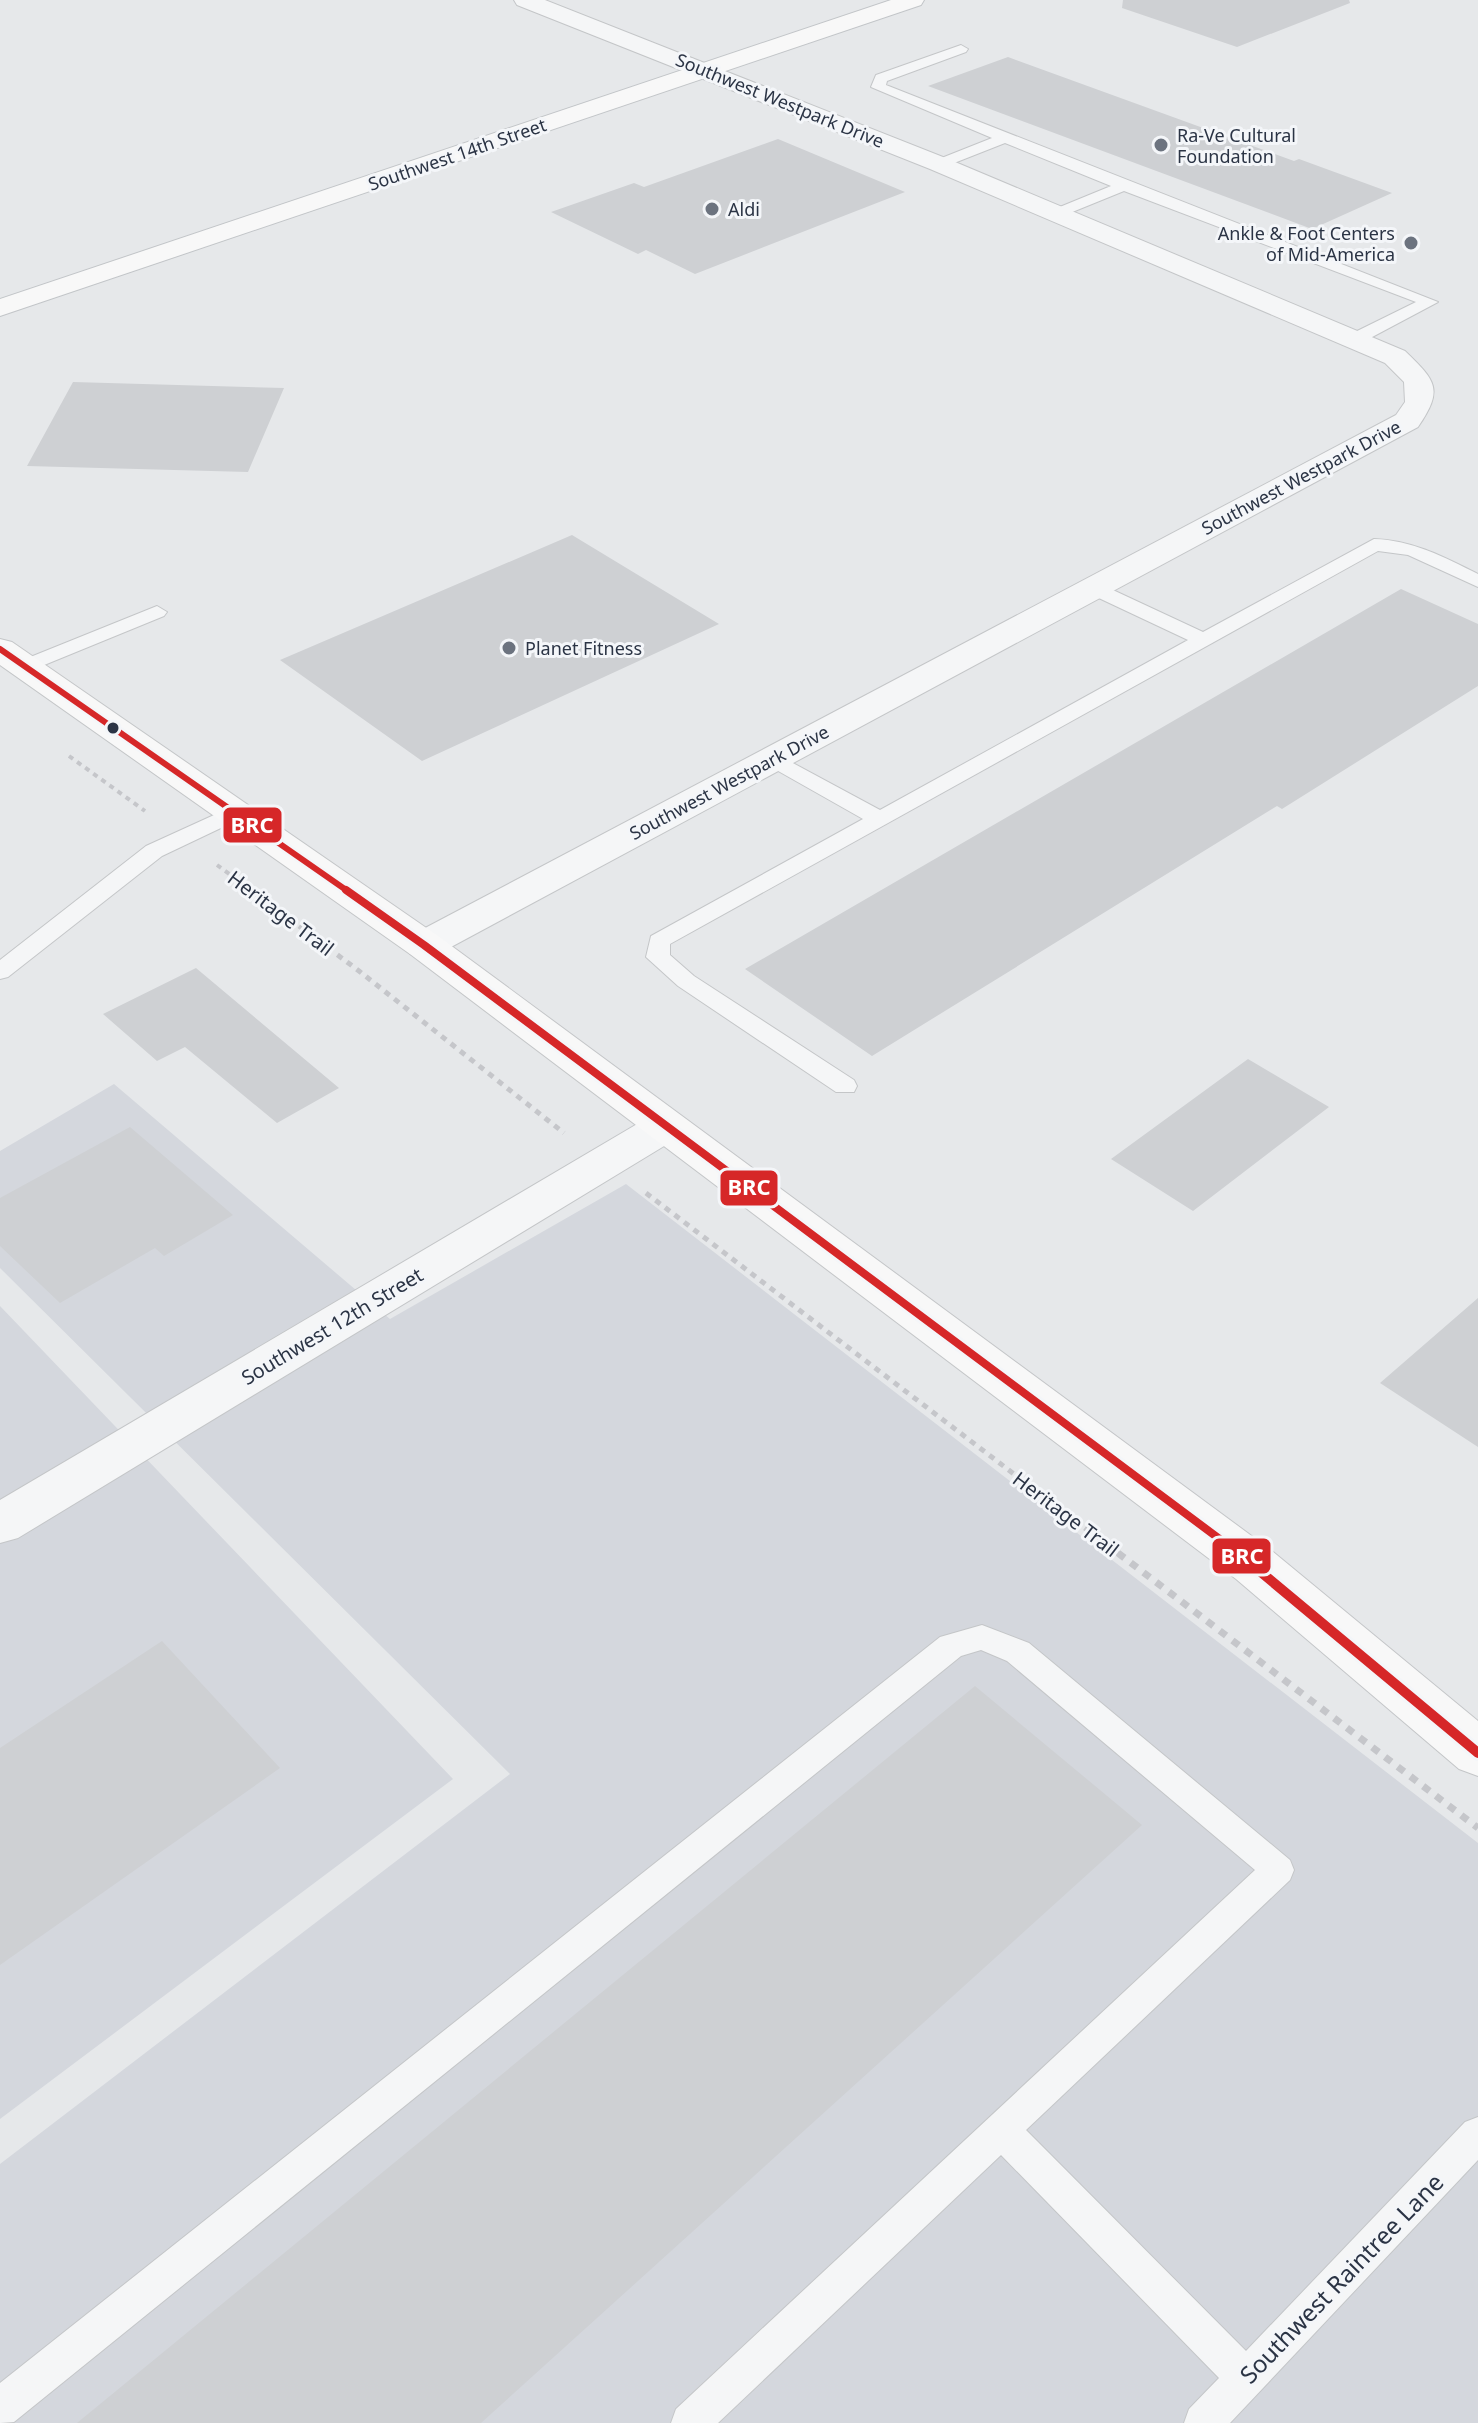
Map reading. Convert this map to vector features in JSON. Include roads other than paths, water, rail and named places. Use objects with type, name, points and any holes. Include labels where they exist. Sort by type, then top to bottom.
[{"type":"main road","name":"Southwest 14th Street","points":[[0,308],[913,0]]},
{"type":"main road","points":[[12,657],[424,945],[1254,1565],[1478,1753]]},
{"type":"street","name":"Southwest Westpark Drive","points":[[424,945],[1407,421],[1420,402],[1418,380],[1395,357],[939,164],[525,0]]},
{"type":"street","name":"Southwest 12th Street","points":[[0,1524],[664,1127]]},
{"type":"lane","points":[[961,49],[881,78],[878,87],[1124,186],[1430,302],[1353,340]]},
{"type":"lane","points":[[939,164],[1005,138]]},
{"type":"lane","points":[[1055,214],[1124,186]]},
{"type":"lane","points":[[845,1086],[686,981],[658,957],[659,941],[1374,545],[1390,543],[1421,553],[1478,581]]},
{"type":"lane","points":[[1093,588],[1202,639]]},
{"type":"lane","points":[[12,657],[157,612]]},
{"type":"lane","points":[[771,759],[880,819]]},
{"type":"lane","points":[[0,972],[154,851],[236,812]]},
{"type":"lane","points":[[0,2408],[951,1646],[982,1637],[1018,1652],[1278,1870],[690,2423]]},
{"type":"lane","points":[[1001,2130],[1246,2378]]},
{"type":"lane","name":"Southwest Raintree Lane","points":[[1203,2423],[1478,2134]]},
{"type":"place","name":"Ra-Ve Cultural Foundation","points":[[1161,145]]},
{"type":"place","name":"Aldi","points":[[712,209]]},
{"type":"place","name":"Ankle & Foot Centers of Mid-America","points":[[1411,243]]},
{"type":"place","name":"Planet Fitness","points":[[509,648]]}]
